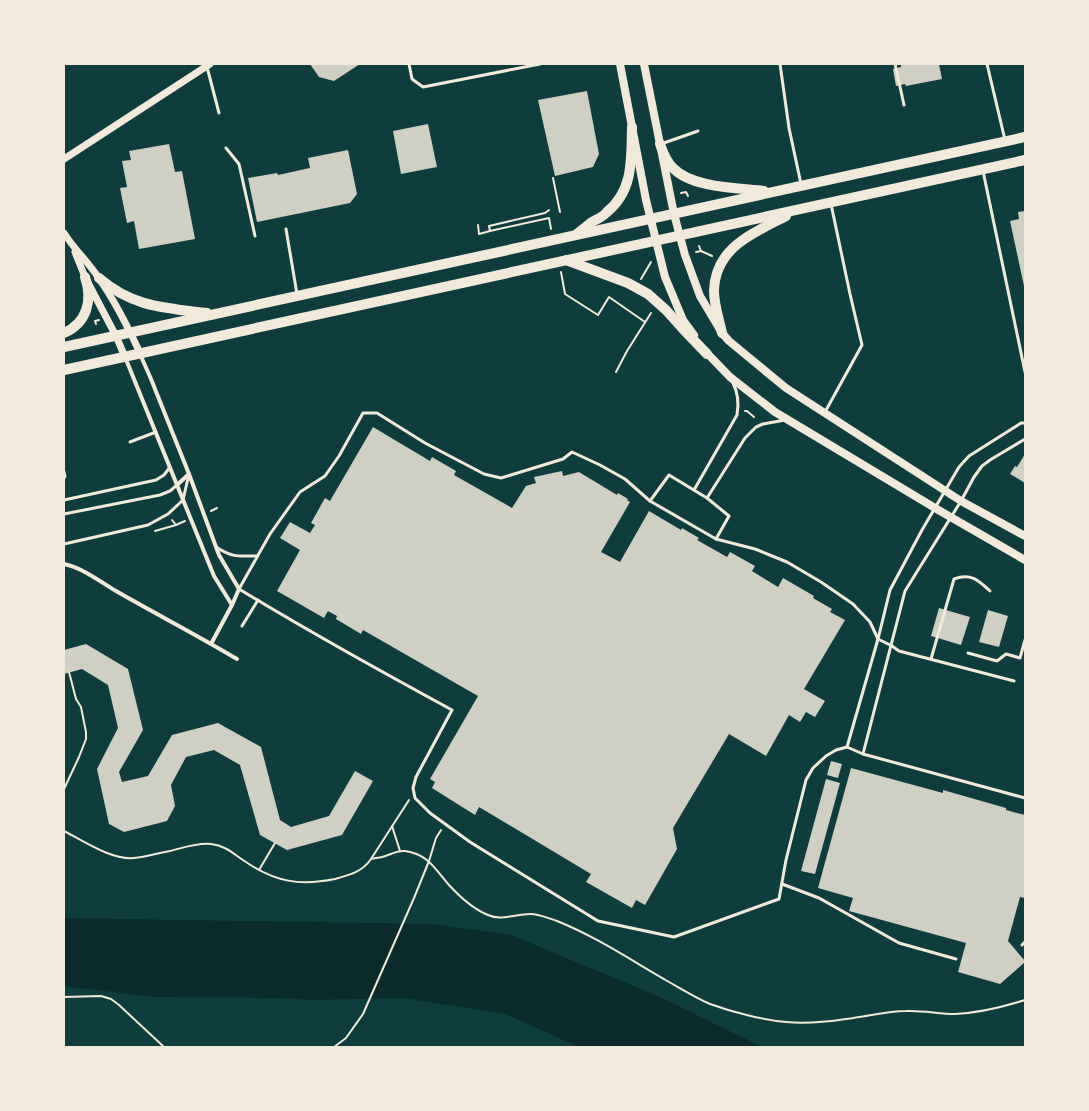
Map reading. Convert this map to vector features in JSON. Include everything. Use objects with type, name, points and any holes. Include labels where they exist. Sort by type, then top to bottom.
[{"type":"main road","points":[[620,64],[650,219],[665,277],[683,320],[707,354]]},
{"type":"main road","points":[[644,64],[674,214],[685,255],[700,296],[722,333],[729,341],[786,388],[961,501],[1025,536]]},
{"type":"main road","points":[[576,235],[590,223],[607,213],[620,199],[629,177],[631,166],[632,127]]},
{"type":"main road","points":[[64,347],[1025,137]]},
{"type":"main road","points":[[660,144],[666,158],[674,170],[688,179],[708,185],[772,192]]},
{"type":"main road","points":[[64,370],[1025,160]]},
{"type":"main road","points":[[722,333],[714,292],[717,272],[721,262],[734,246],[742,240],[797,210]]},
{"type":"main road","points":[[566,260],[628,283],[648,294],[666,310],[730,377],[775,412],[1025,560]]},
{"type":"main road","points":[[64,333],[80,321],[87,307],[89,292],[86,277]]},
{"type":"main road","points":[[99,278],[108,286],[141,302],[168,308],[217,314]]},
{"type":"street","points":[[64,159],[209,65]]},
{"type":"street","points":[[64,233],[99,278],[122,315],[151,379],[189,474],[219,555],[239,589],[211,644]]},
{"type":"street","points":[[72,244],[86,277],[125,356],[214,576],[232,605]]},
{"type":"street","points":[[177,485],[189,474]]},
{"type":"street","points":[[64,564],[94,577],[237,659]]},
{"type":"lane","points":[[409,64],[412,79],[423,87],[540,64]]},
{"type":"lane","points":[[780,64],[789,128],[801,186]]},
{"type":"lane","points":[[895,64],[904,104]]},
{"type":"lane","points":[[987,64],[1005,142]]},
{"type":"lane","points":[[209,65],[219,114]]},
{"type":"lane","points":[[660,144],[698,131]]},
{"type":"lane","points":[[226,148],[239,164],[255,236]]},
{"type":"lane","points":[[983,169],[1025,372]]},
{"type":"lane","points":[[824,413],[862,345],[830,202]]},
{"type":"lane","points":[[286,229],[298,296]]},
{"type":"lane","points":[[694,490],[737,415],[738,397],[730,377]]},
{"type":"lane","points":[[1014,681],[899,651],[878,639],[870,622],[853,604],[821,582],[787,562],[761,551],[716,539],[650,501],[625,479],[572,452],[563,460],[501,478],[484,474],[376,413],[363,412],[339,456],[325,476],[300,492],[270,534],[239,589],[452,710],[416,777],[413,788],[415,798],[430,813],[470,842],[598,921],[674,936],[779,899],[786,860],[806,780],[813,768],[826,756],[836,750],[847,747],[863,754],[1025,798]]},
{"type":"lane","points":[[707,498],[750,432],[763,424],[788,419]]},
{"type":"lane","points":[[847,747],[878,639],[890,590],[935,508],[959,467],[969,456],[1021,423],[1025,424]]},
{"type":"lane","points":[[130,442],[156,432]]},
{"type":"lane","points":[[863,754],[905,591],[982,466],[1025,439]]},
{"type":"lane","points":[[64,500],[156,480],[164,475],[170,467]]},
{"type":"lane","points":[[64,472],[64,478]]},
{"type":"lane","points":[[64,544],[148,525],[168,514],[183,500],[189,474]]},
{"type":"lane","points":[[650,501],[669,475],[707,498],[729,516],[716,539]]},
{"type":"lane","points":[[64,514],[160,495],[170,491],[177,485]]},
{"type":"lane","points":[[216,546],[233,556],[257,556]]},
{"type":"lane","points":[[931,659],[954,579],[962,576],[976,578],[990,590]]},
{"type":"lane","points":[[242,626],[258,600]]},
{"type":"lane","points":[[968,653],[997,661],[1006,654],[1020,658],[1025,640]]},
{"type":"lane","points":[[782,884],[819,898],[898,943],[956,959]]},
{"type":"path","points":[[553,178],[560,212]]},
{"type":"path","points":[[681,193],[686,192],[688,196]]},
{"type":"path","points":[[545,213],[549,210]]},
{"type":"path","points":[[478,225],[479,234],[490,231]]},
{"type":"path","points":[[700,246],[701,251]]},
{"type":"path","points":[[696,252],[701,251],[715,257]]},
{"type":"path","points":[[641,280],[651,261],[653,261]]},
{"type":"path","points":[[616,372],[627,351],[651,313]]},
{"type":"path","points":[[745,411],[754,416]]},
{"type":"path","points":[[64,789],[79,758],[86,739],[81,707],[76,699],[69,672]]},
{"type":"path","points":[[64,831],[120,857],[133,858],[197,845],[220,845],[227,848],[259,870],[286,881],[324,881],[351,875],[360,871],[366,866],[414,793]]},
{"type":"path","points":[[334,1047],[346,1038],[363,1014],[414,898],[429,861],[436,838],[444,824]]},
{"type":"path","points":[[392,826],[400,851]]},
{"type":"path","points":[[259,870],[275,843]]},
{"type":"path","points":[[371,859],[400,851],[413,853],[429,861],[460,897],[489,916],[503,918],[534,914],[549,918],[609,946],[653,973],[709,1003],[725,1009],[761,1018],[785,1022],[813,1023],[907,1010],[936,1013],[967,1013],[1005,1006],[1025,1000]]},
{"type":"path","points":[[64,997],[101,996],[111,999],[119,1004],[164,1047]]},
{"type":"water","points":[[64,918],[430,924],[511,935],[660,997],[762,1047],[579,1047],[505,1014],[403,998],[310,1000],[284,998],[153,997],[64,986]]},
{"type":"building","points":[[310,64],[360,64],[334,81],[319,77]]},
{"type":"building","points":[[901,64],[939,64],[942,79],[906,86],[905,84],[896,86],[893,69],[901,67]]},
{"type":"building","points":[[587,91],[599,154],[593,167],[555,176],[538,100]]},
{"type":"building","points":[[428,124],[437,167],[401,174],[393,131]]},
{"type":"building","points":[[169,144],[175,172],[182,171],[195,239],[139,249],[134,221],[127,223],[120,188],[127,187],[122,161],[131,160],[129,151]]},
{"type":"building","points":[[348,150],[357,194],[350,203],[257,222],[248,178],[277,173],[278,175],[310,168],[308,158]]},
{"type":"building","points":[[1025,211],[1024,286],[1010,221],[1019,219],[1018,212]]},
{"type":"building","points":[[373,427],[430,461],[432,457],[456,471],[454,475],[512,508],[526,486],[536,483],[534,477],[562,471],[563,476],[579,472],[617,495],[618,493],[630,502],[601,552],[620,562],[649,511],[681,530],[682,528],[699,538],[697,540],[727,557],[730,552],[755,566],[752,571],[778,587],[783,578],[814,596],[813,598],[832,609],[830,612],[845,620],[804,689],[825,701],[815,717],[806,712],[800,722],[789,715],[766,756],[729,734],[673,828],[677,849],[645,905],[636,900],[632,908],[586,882],[591,874],[479,807],[475,815],[432,788],[435,782],[430,779],[478,696],[363,630],[361,634],[336,619],[337,616],[328,611],[324,618],[277,591],[300,550],[280,538],[290,522],[310,533],[315,525],[311,523],[325,498],[330,501]]},
{"type":"building","points":[[1025,454],[1025,483],[1010,474],[1015,466],[1017,467]]},
{"type":"building","points":[[939,608],[970,617],[961,645],[931,636]]},
{"type":"building","points":[[988,610],[1008,616],[999,647],[979,642]]},
{"type":"building","points":[[86,644],[128,669],[143,730],[119,772],[122,782],[148,776],[172,735],[218,723],[261,747],[280,820],[291,827],[329,816],[355,771],[373,781],[342,835],[287,850],[260,835],[240,765],[214,750],[186,757],[171,785],[175,806],[167,821],[124,832],[109,824],[97,769],[118,728],[108,685],[82,669],[64,674],[64,650]]},
{"type":"building","points":[[831,761],[842,764],[838,778],[827,775]]},
{"type":"building","points":[[851,768],[943,793],[943,790],[1025,815],[1025,898],[1020,897],[1008,941],[1025,962],[1000,984],[958,972],[966,943],[849,911],[853,898],[818,888]]},
{"type":"building","points":[[826,779],[840,783],[815,874],[801,871]]}]
